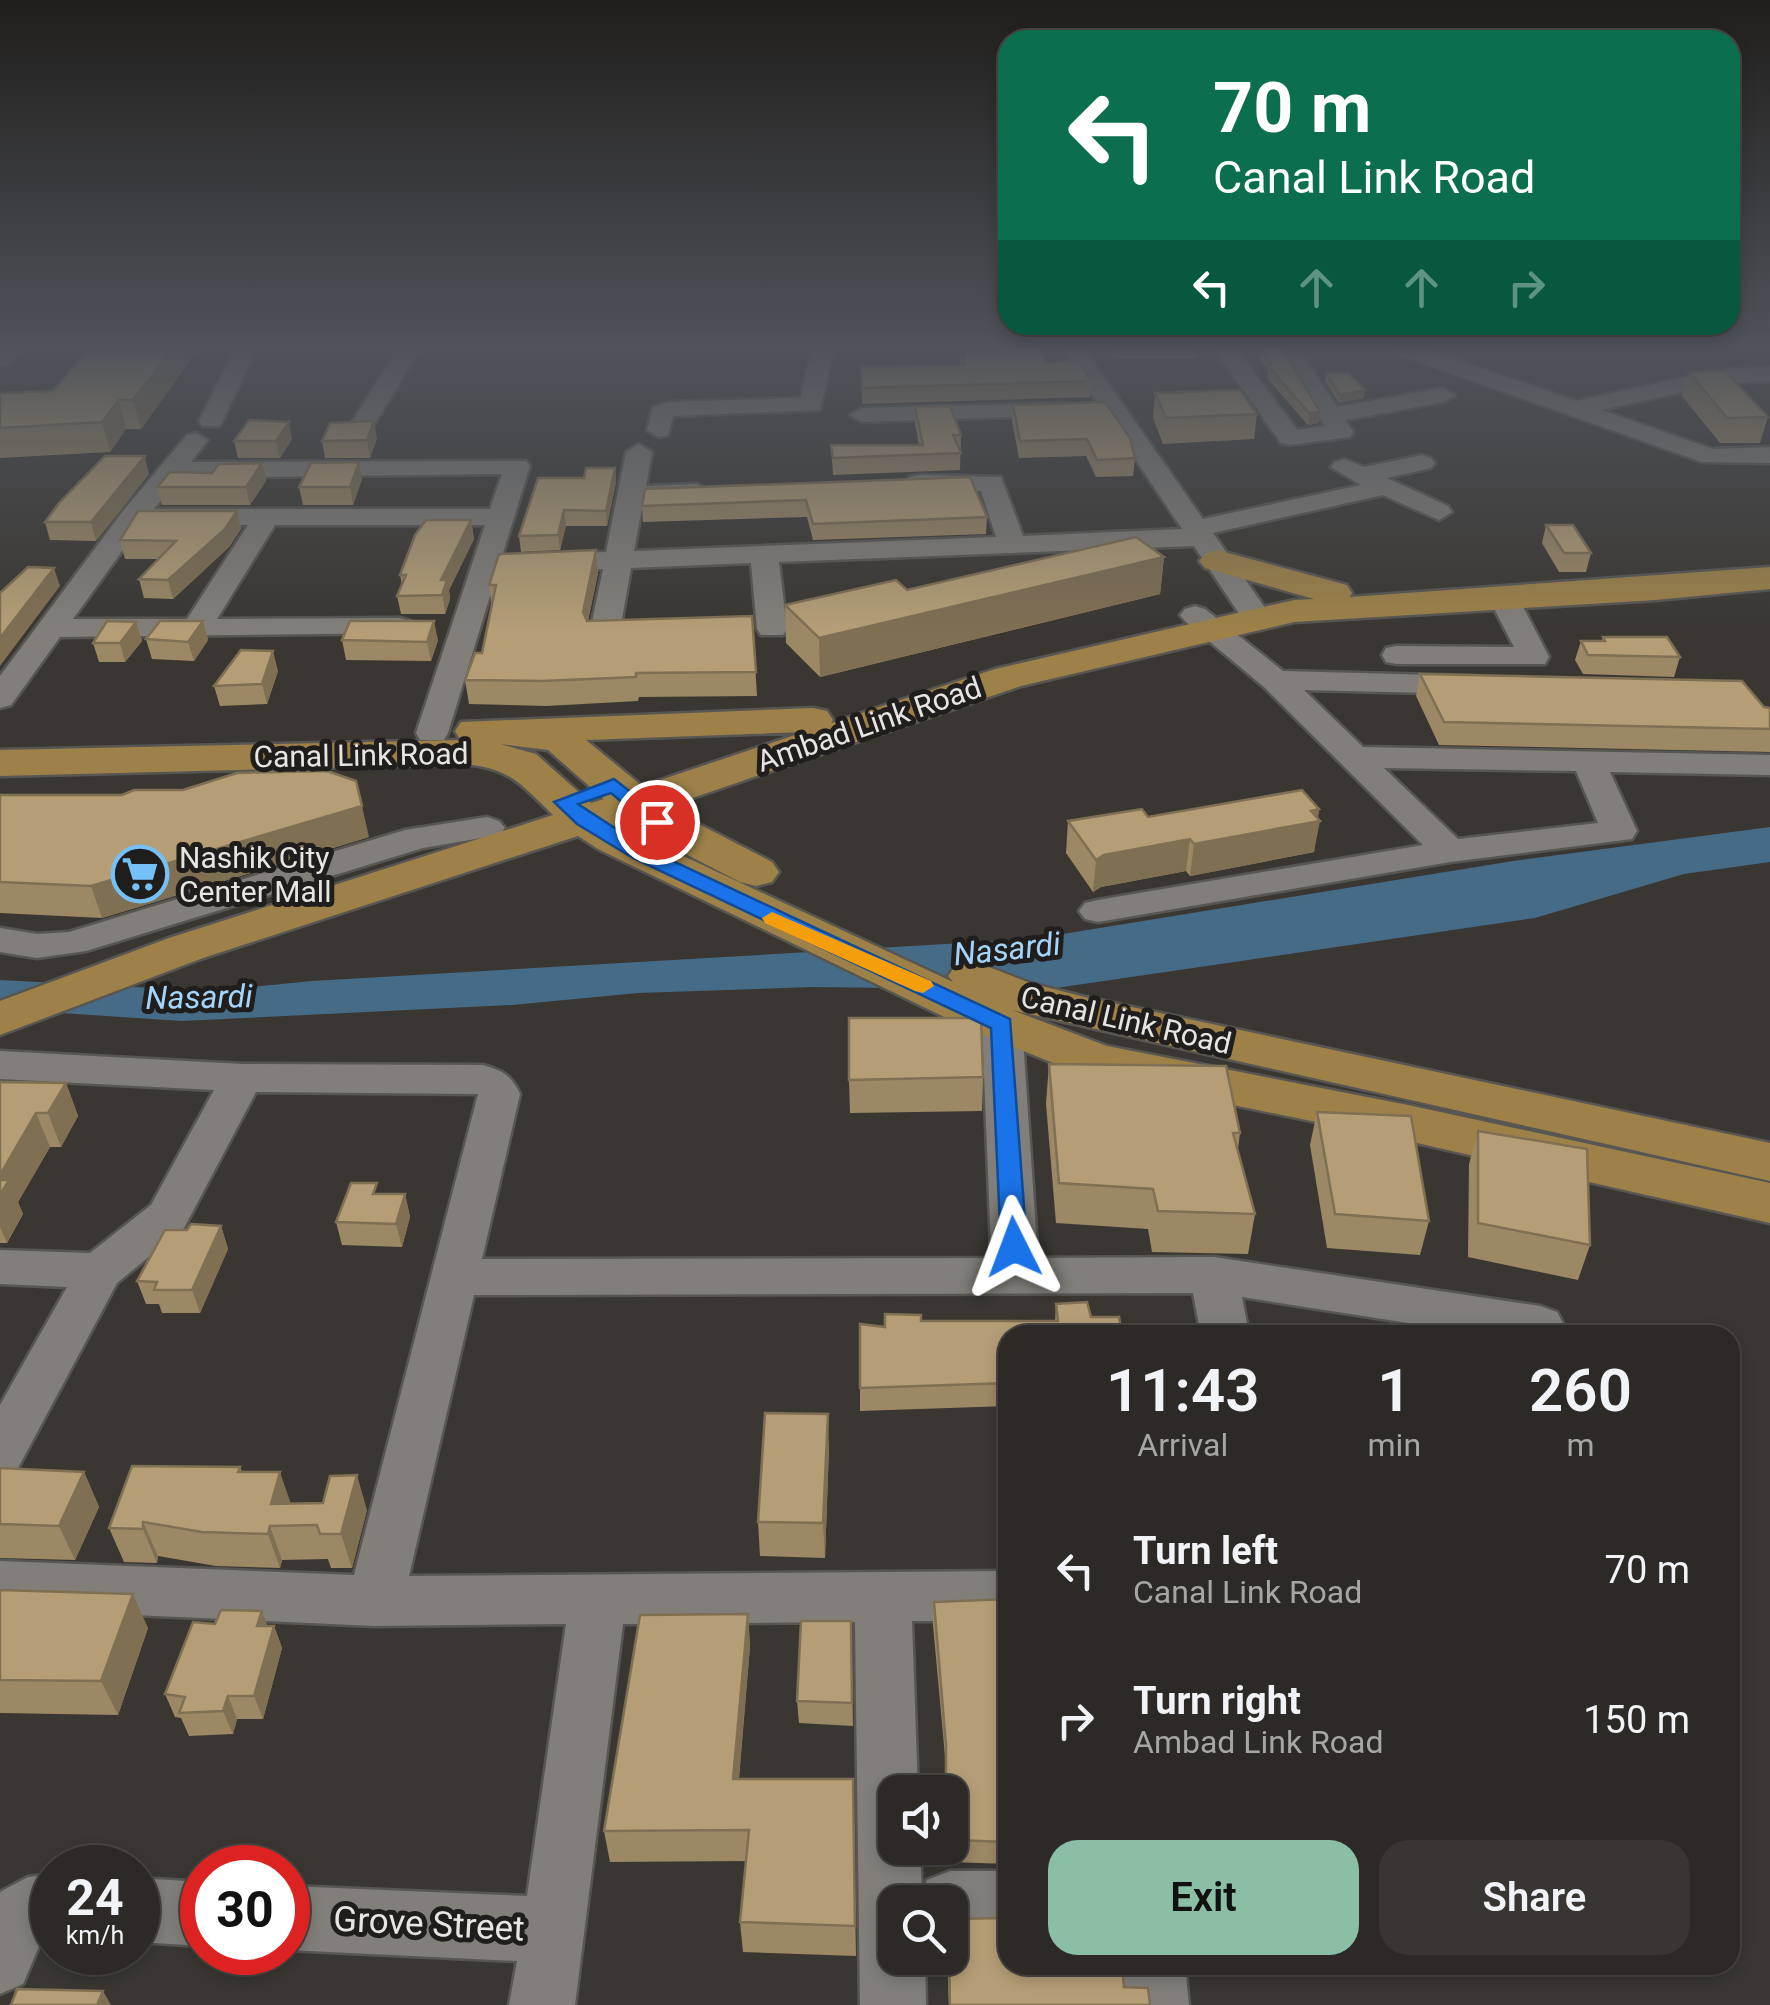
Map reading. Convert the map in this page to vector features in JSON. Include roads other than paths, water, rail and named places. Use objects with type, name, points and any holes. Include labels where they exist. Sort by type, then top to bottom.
[{"type":"main road","name":"Ambad Link Road","points":[[1224,571],[1334,594],[1634,578],[1770,566]]},
{"type":"main road","name":"Ambad Link Road","points":[[1224,571],[1345,606],[1770,578]]},
{"type":"main road","name":"Ambad Link Road","points":[[625,794],[758,763],[965,690],[1196,620],[1224,571]]},
{"type":"main road","points":[[1224,571],[1334,594]]},
{"type":"main road","name":"Ambad Link Road","points":[[0,1018],[186,948],[625,794],[814,720],[962,672],[1196,620]]},
{"type":"main road","points":[[510,730],[814,720]]},
{"type":"main road","name":"Canal Link Road","points":[[0,745],[510,730],[563,741],[657,822],[706,846],[847,935]]},
{"type":"main road","name":"Canal Link Road","points":[[0,764],[465,752],[510,758],[574,811],[640,854],[847,935],[1096,1061],[1770,1203]]},
{"type":"main road","points":[[706,846],[697,819],[707,800],[723,784],[758,763]]},
{"type":"main road","name":"Ambad Link Road","points":[[0,995],[389,854],[487,828],[574,811]]},
{"type":"main road","name":"Canal Link Road","points":[[992,1007],[1086,1013],[1770,1162]]},
{"type":"street","points":[[0,698],[133,517],[194,443]]},
{"type":"street","points":[[1137,443],[1224,571]]},
{"type":"street","points":[[1670,443],[1711,457],[1770,455]]},
{"type":"street","points":[[604,636],[639,452]]},
{"type":"street","points":[[485,565],[1012,544],[1224,571],[1364,476],[1422,463]]},
{"type":"street","points":[[173,470],[517,466],[485,565],[444,627],[432,733]]},
{"type":"street","points":[[340,517],[367,468]]},
{"type":"street","points":[[1364,476],[1439,512]]},
{"type":"street","points":[[900,484],[992,483],[1012,544]]},
{"type":"street","points":[[631,495],[727,491]]},
{"type":"street","points":[[133,517],[502,518]]},
{"type":"street","points":[[196,626],[267,517]]},
{"type":"street","points":[[764,554],[772,629]]},
{"type":"street","points":[[1397,655],[1534,657],[1503,598]]},
{"type":"street","points":[[1196,620],[1275,680],[1450,851]]},
{"type":"street","points":[[49,628],[444,627]]},
{"type":"street","points":[[1275,680],[1550,686]]},
{"type":"street","points":[[1357,757],[1770,766]]},
{"type":"street","points":[[1098,911],[1450,851],[1619,830],[1589,762]]},
{"type":"street","points":[[0,940],[38,946],[72,943],[389,854]]},
{"type":"street","points":[[992,1007],[1014,1247]]},
{"type":"street","points":[[0,1065],[242,1078],[483,1079],[494,1084],[498,1094],[375,1601]]},
{"type":"street","points":[[0,1453],[100,1271],[168,1216],[242,1078]]},
{"type":"street","points":[[0,1267],[100,1271]]},
{"type":"street","points":[[455,1277],[1214,1275],[1540,1324]]},
{"type":"street","points":[[1214,1275],[1223,1325]]},
{"type":"street","points":[[0,1585],[375,1601],[998,1596]]},
{"type":"street","points":[[883,1597],[909,1885]]},
{"type":"street","points":[[555,1930],[598,1599]]},
{"type":"street","points":[[968,1903],[998,1903]]},
{"type":"street","points":[[0,1960],[16,1922],[30,1909]]},
{"type":"street","name":"Grove Street","points":[[310,1919],[555,1930],[542,2005]]},
{"type":"street","points":[[893,2005],[898,1975]]},
{"type":"street","points":[[1153,1975],[1156,2005]]},
{"type":"water","name":"Nasardi","points":[[1770,827],[1770,862],[1684,874],[1535,918],[1042,990],[812,987],[638,993],[512,1005],[182,1021],[0,1009],[0,980],[209,991],[312,981],[1032,939],[1513,861]]},
{"type":"place","name":"Nashik City Center Mall","points":[[140,874]]}]
